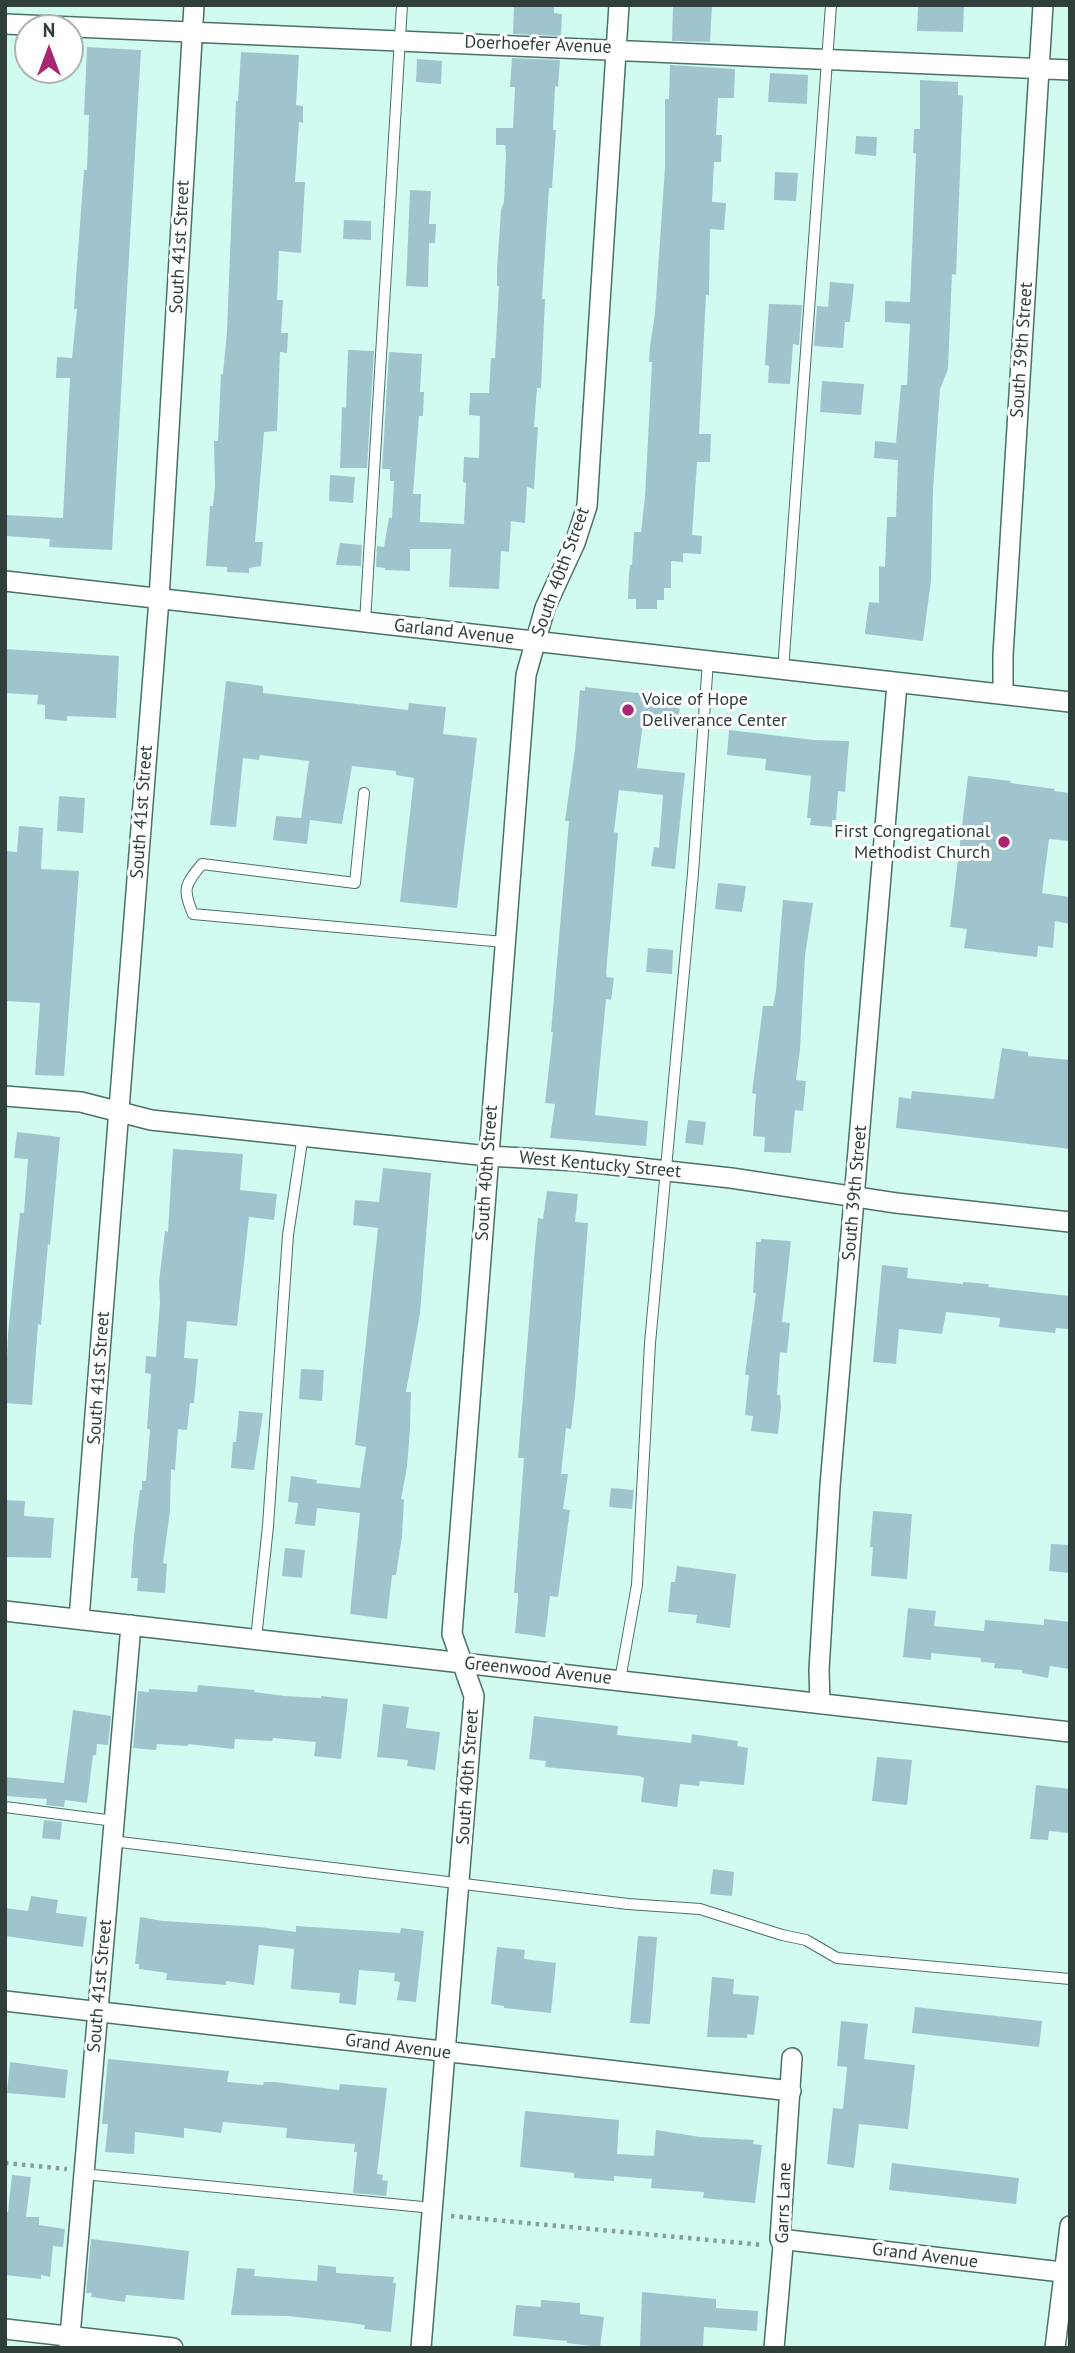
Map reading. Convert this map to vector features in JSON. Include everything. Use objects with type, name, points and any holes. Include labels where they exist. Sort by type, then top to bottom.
[{"type":"street","name":"South 41st Street","points":[[79,1619],[159,598],[194,5]]},
{"type":"street","name":"South 40th Street","points":[[421,2348],[474,1696],[452,1634],[526,675],[545,608],[575,543],[587,506],[619,5]]},
{"type":"street","name":"South 39th Street","points":[[1003,695],[1003,655],[1043,5]]},
{"type":"street","name":"Doerhoefer Avenue","points":[[5,24],[1070,70]]},
{"type":"street","name":"Garland Avenue","points":[[5,581],[1070,702]]},
{"type":"street","name":"South 39th Street","points":[[820,1703],[819,1670],[830,1486],[897,684]]},
{"type":"street","name":"West Kentucky Street","points":[[5,1096],[81,1102],[151,1120],[488,1156],[665,1170],[854,1197],[1070,1222]]},
{"type":"street","name":"Greenwood Avenue","points":[[5,1611],[1070,1732]]},
{"type":"street","name":"South 41st Street","points":[[69,2342],[131,1625]]},
{"type":"street","name":"Grand Avenue","points":[[5,2001],[790,2091]]},
{"type":"street","name":"Garrs Lane","points":[[774,2348],[792,2058]]},
{"type":"street","points":[[1055,2348],[1067,2273],[1070,2226]]},
{"type":"street","name":"Grand Avenue","points":[[781,2243],[1067,2273]]},
{"type":"street","points":[[5,2329],[69,2342],[173,2348]]},
{"type":"lane","points":[[365,622],[402,5]]},
{"type":"lane","points":[[783,670],[831,5]]},
{"type":"lane","points":[[620,1680],[636,1585],[650,1343],[693,873],[708,661]]},
{"type":"lane","points":[[363,793],[355,883],[202,864],[186,883],[186,897],[193,914],[504,942]]},
{"type":"lane","points":[[256,1639],[268,1526],[289,1235],[303,1135]]},
{"type":"lane","points":[[5,1807],[114,1821]]},
{"type":"lane","points":[[112,1841],[628,1904],[700,1909],[806,1940],[837,1958],[1070,1979]]},
{"type":"lane","points":[[84,2172],[433,2211]]},
{"type":"path","points":[[5,2163],[84,2172]]},
{"type":"path","points":[[433,2211],[781,2243]]},
{"type":"building","points":[[514,5],[554,5],[554,13],[562,14],[561,36],[513,34]]},
{"type":"building","points":[[673,5],[712,5],[710,42],[672,41]]},
{"type":"building","points":[[918,5],[964,5],[963,32],[917,31]]},
{"type":"building","points":[[87,47],[141,50],[112,550],[49,547],[50,539],[5,536],[5,515],[63,518],[70,378],[56,378],[57,357],[72,358],[77,309],[74,309],[76,278],[84,170],[87,170],[89,115],[84,115]]},
{"type":"building","points":[[241,52],[299,55],[296,105],[303,106],[303,123],[299,122],[295,182],[305,182],[301,253],[279,251],[277,300],[283,300],[281,333],[288,333],[287,353],[280,352],[277,431],[264,432],[255,542],[263,542],[261,566],[249,568],[249,573],[227,572],[227,567],[206,566],[210,506],[213,506],[215,486],[214,441],[218,441],[221,374],[227,331],[236,101]]},
{"type":"building","points":[[512,58],[560,60],[558,87],[555,86],[553,130],[556,130],[552,188],[549,188],[542,299],[545,299],[541,388],[537,388],[534,427],[538,427],[534,489],[527,487],[525,523],[511,521],[509,552],[501,551],[499,589],[449,587],[451,549],[410,549],[410,571],[376,567],[377,546],[384,547],[389,518],[392,518],[394,481],[390,481],[390,469],[382,469],[389,352],[422,354],[420,392],[424,392],[423,416],[419,416],[413,494],[421,494],[420,522],[464,524],[464,457],[479,458],[480,416],[469,415],[470,393],[489,393],[491,358],[495,358],[499,286],[497,269],[506,154],[505,145],[496,145],[496,128],[513,128],[515,87],[510,87]]},
{"type":"building","points":[[417,59],[442,61],[441,84],[416,82]]},
{"type":"building","points":[[670,65],[735,69],[734,98],[718,98],[716,135],[722,135],[721,162],[714,162],[712,202],[726,203],[724,230],[710,229],[709,295],[706,295],[699,434],[711,434],[710,462],[697,462],[692,535],[702,536],[701,554],[683,553],[683,562],[671,561],[671,588],[664,588],[664,600],[657,600],[657,609],[636,609],[636,599],[628,599],[629,574],[634,532],[641,532],[645,497],[652,362],[649,362],[655,314],[665,167],[665,99],[669,99]]},
{"type":"building","points":[[770,73],[808,75],[807,104],[768,102]]},
{"type":"building","points":[[920,80],[958,82],[958,95],[963,96],[956,275],[952,274],[948,369],[940,389],[933,490],[931,580],[923,641],[865,634],[869,602],[879,603],[879,566],[885,567],[887,517],[896,517],[898,460],[874,458],[875,441],[896,443],[901,385],[907,385],[910,324],[885,322],[885,301],[910,302],[916,153],[913,153],[914,129],[920,129]]},
{"type":"building","points":[[856,136],[877,137],[876,156],[855,154]]},
{"type":"building","points":[[775,172],[798,173],[796,201],[774,200]]},
{"type":"building","points":[[410,190],[431,191],[429,224],[436,224],[435,243],[429,243],[428,287],[406,286]]},
{"type":"building","points":[[344,220],[371,221],[371,240],[343,239]]},
{"type":"building","points":[[830,282],[854,284],[850,322],[845,322],[843,348],[814,346],[817,306],[828,307]]},
{"type":"building","points":[[769,304],[802,305],[799,345],[793,344],[790,384],[768,383],[769,366],[765,365]]},
{"type":"building","points":[[348,350],[374,351],[367,468],[340,468],[342,407],[346,408]]},
{"type":"building","points":[[822,381],[864,384],[861,415],[820,412]]},
{"type":"building","points":[[330,475],[355,477],[353,503],[329,501]]},
{"type":"building","points":[[340,543],[362,545],[361,566],[336,565]]},
{"type":"building","points":[[5,649],[119,656],[116,718],[67,716],[67,721],[45,719],[45,705],[37,704],[38,695],[5,693]]},
{"type":"building","points":[[226,681],[263,686],[263,693],[408,710],[409,703],[446,707],[443,734],[477,738],[457,908],[400,902],[414,778],[396,775],[396,771],[352,766],[342,824],[310,820],[307,844],[273,840],[276,816],[301,818],[309,761],[260,755],[259,760],[243,758],[236,827],[210,825]]},
{"type":"building","points":[[585,687],[681,698],[677,728],[643,724],[637,768],[685,773],[675,869],[651,866],[654,847],[659,848],[663,795],[619,790],[614,832],[618,833],[606,974],[607,977],[614,978],[611,1000],[606,999],[595,1115],[648,1121],[646,1146],[550,1138],[555,1104],[545,1103],[569,821],[565,821],[580,690],[585,691]]},
{"type":"building","points":[[729,730],[814,740],[849,741],[845,792],[838,791],[836,820],[832,820],[832,827],[810,825],[811,818],[807,818],[811,776],[765,770],[766,759],[727,755]]},
{"type":"building","name":"First Congregational Methodist Church","points":[[968,776],[1011,781],[1010,783],[1070,793],[1070,841],[1049,839],[1042,893],[1070,897],[1070,924],[1055,921],[1053,948],[1038,946],[1037,957],[964,948],[967,929],[950,927]]},
{"type":"building","points":[[59,796],[85,798],[83,833],[57,831]]},
{"type":"building","points":[[19,826],[43,828],[41,869],[79,871],[64,1076],[35,1075],[40,1003],[5,1001],[5,851],[17,852]]},
{"type":"building","points":[[718,883],[746,886],[742,912],[715,909]]},
{"type":"building","points":[[783,900],[813,903],[805,956],[796,1080],[806,1081],[803,1111],[795,1110],[791,1153],[764,1152],[765,1137],[753,1136],[756,1094],[752,1093],[763,1006],[773,1006],[776,991]]},
{"type":"building","points":[[648,948],[673,950],[672,974],[646,972]]},
{"type":"building","points":[[1002,1048],[1028,1052],[1028,1056],[1070,1060],[1070,1149],[896,1128],[899,1097],[911,1099],[912,1091],[994,1099]]},
{"type":"building","points":[[688,1120],[706,1122],[703,1145],[685,1143]]},
{"type":"building","points":[[17,1132],[60,1137],[41,1325],[38,1324],[32,1405],[5,1403],[8,1334],[20,1213],[24,1213],[28,1159],[14,1158]]},
{"type":"building","points":[[173,1149],[243,1154],[240,1190],[277,1194],[274,1220],[249,1217],[237,1326],[187,1321],[184,1358],[198,1359],[194,1403],[190,1403],[187,1430],[178,1429],[175,1470],[171,1469],[170,1511],[163,1563],[167,1564],[165,1593],[137,1591],[138,1578],[131,1578],[140,1490],[142,1481],[146,1481],[150,1429],[147,1429],[151,1374],[145,1373],[146,1356],[156,1357],[159,1282],[165,1231],[168,1232]]},
{"type":"building","points":[[383,1168],[431,1173],[420,1313],[406,1392],[411,1392],[407,1467],[401,1499],[404,1500],[402,1536],[396,1575],[392,1575],[387,1619],[350,1614],[360,1513],[317,1508],[315,1526],[295,1524],[298,1503],[288,1502],[291,1476],[317,1480],[316,1483],[360,1488],[366,1447],[355,1445],[378,1228],[353,1225],[355,1200],[379,1202]]},
{"type":"building","points":[[547,1191],[578,1194],[575,1222],[588,1223],[575,1396],[571,1429],[566,1428],[561,1474],[568,1474],[563,1509],[570,1510],[558,1597],[550,1596],[545,1637],[515,1633],[518,1593],[514,1593],[524,1458],[518,1458],[535,1248],[538,1218],[543,1219]]},
{"type":"building","points":[[761,1239],[791,1241],[782,1322],[790,1323],[787,1353],[780,1352],[777,1395],[780,1395],[781,1406],[778,1434],[751,1431],[753,1416],[745,1415],[749,1375],[745,1375],[756,1293],[753,1293],[756,1242],[761,1242]]},
{"type":"building","points":[[882,1265],[908,1268],[907,1278],[989,1284],[988,1287],[1070,1296],[1068,1329],[1056,1328],[1055,1333],[999,1327],[1000,1318],[946,1312],[942,1334],[899,1329],[896,1364],[873,1362]]},
{"type":"building","points":[[301,1369],[324,1370],[322,1401],[299,1399]]},
{"type":"building","points":[[239,1411],[263,1413],[254,1470],[231,1468]]},
{"type":"building","points":[[611,1488],[634,1490],[632,1509],[609,1507]]},
{"type":"building","points":[[5,1500],[25,1501],[24,1516],[54,1518],[51,1558],[5,1557]]},
{"type":"building","points":[[873,1511],[912,1514],[907,1579],[871,1576]]},
{"type":"building","points":[[1051,1544],[1070,1545],[1070,1573],[1049,1571]]},
{"type":"building","points":[[285,1548],[305,1550],[302,1578],[282,1576]]},
{"type":"building","points":[[677,1566],[736,1574],[730,1628],[696,1623],[697,1615],[668,1612],[671,1582],[675,1582]]},
{"type":"building","points":[[908,1608],[936,1611],[934,1626],[984,1631],[985,1620],[1044,1625],[1044,1619],[1070,1622],[1070,1669],[1050,1666],[1048,1678],[1022,1673],[1022,1670],[994,1668],[995,1663],[981,1662],[981,1658],[931,1653],[931,1660],[903,1657]]},
{"type":"building","points":[[198,1685],[255,1690],[254,1692],[284,1696],[348,1699],[341,1759],[314,1756],[316,1742],[273,1738],[272,1741],[235,1739],[234,1749],[188,1744],[157,1744],[156,1750],[133,1748],[138,1691],[149,1692],[149,1689],[197,1692]]},
{"type":"building","points":[[383,1704],[409,1707],[406,1728],[440,1732],[435,1770],[407,1766],[408,1760],[377,1757]]},
{"type":"building","points":[[73,1710],[111,1716],[108,1745],[97,1744],[96,1755],[93,1755],[87,1803],[65,1800],[64,1807],[46,1805],[47,1799],[5,1796],[5,1777],[64,1783]]},
{"type":"building","points":[[534,1716],[618,1726],[617,1735],[691,1743],[692,1734],[738,1741],[737,1746],[748,1748],[744,1785],[700,1781],[699,1786],[680,1784],[677,1807],[641,1802],[644,1778],[640,1776],[545,1767],[546,1761],[529,1759]]},
{"type":"building","points":[[877,1757],[912,1760],[907,1805],[872,1801]]},
{"type":"building","points":[[1036,1785],[1070,1789],[1070,1833],[1049,1831],[1048,1840],[1030,1839]]},
{"type":"building","points":[[44,1820],[62,1822],[60,1840],[42,1838]]},
{"type":"building","points":[[713,1869],[734,1872],[732,1896],[710,1894]]},
{"type":"building","points":[[31,1896],[58,1900],[56,1913],[87,1917],[83,1947],[5,1936],[5,1908],[28,1911]]},
{"type":"building","points":[[140,1917],[296,1932],[296,1926],[400,1933],[401,1928],[424,1931],[416,2002],[397,2000],[400,1982],[394,1981],[395,1973],[359,1970],[356,2005],[339,2003],[340,1993],[291,1989],[294,1949],[259,1945],[254,1985],[226,1981],[226,1985],[166,1980],[167,1973],[139,1969],[139,1964],[135,1964]]},
{"type":"building","points":[[638,1936],[657,1937],[650,2024],[630,2023]]},
{"type":"building","points":[[497,1947],[525,1950],[524,1959],[556,1963],[551,2013],[491,2004]]},
{"type":"building","points":[[712,1977],[734,1979],[733,1994],[759,1996],[754,2035],[747,2034],[747,2038],[707,2037]]},
{"type":"building","points":[[915,2007],[1042,2021],[1039,2047],[912,2033]]},
{"type":"building","points":[[841,2021],[868,2024],[864,2059],[915,2065],[908,2129],[859,2124],[854,2168],[827,2164],[833,2108],[843,2109],[847,2067],[837,2066]]},
{"type":"building","points":[[108,2059],[229,2071],[227,2082],[263,2085],[264,2082],[275,2082],[339,2090],[340,2084],[387,2088],[377,2174],[383,2175],[382,2180],[388,2181],[386,2196],[353,2193],[357,2152],[354,2152],[355,2144],[286,2138],[287,2128],[223,2122],[221,2133],[184,2128],[184,2138],[135,2132],[134,2154],[105,2152],[108,2124],[102,2124]]},
{"type":"building","points":[[10,2062],[68,2070],[65,2098],[7,2093]]},
{"type":"building","points":[[525,2111],[619,2120],[617,2154],[654,2156],[656,2130],[700,2137],[754,2140],[753,2144],[762,2145],[755,2203],[703,2198],[704,2192],[651,2188],[652,2179],[614,2176],[614,2181],[574,2178],[574,2173],[520,2167]]},
{"type":"building","points":[[892,2163],[1019,2178],[1016,2204],[889,2190]]},
{"type":"building","points":[[12,2175],[31,2177],[26,2217],[39,2217],[39,2225],[65,2229],[63,2247],[53,2246],[50,2277],[41,2275],[41,2279],[5,2275],[5,2211],[8,2212]]},
{"type":"building","points":[[91,2239],[189,2251],[184,2300],[126,2295],[125,2302],[91,2297],[92,2293],[86,2293]]},
{"type":"building","points":[[318,2265],[336,2267],[336,2273],[394,2277],[393,2283],[396,2283],[391,2332],[364,2329],[365,2325],[288,2316],[231,2315],[237,2268],[255,2269],[254,2276],[317,2281]]},
{"type":"building","points":[[642,2292],[716,2299],[716,2308],[758,2311],[757,2331],[704,2327],[703,2348],[640,2348]]},
{"type":"building","points":[[541,2300],[580,2303],[580,2314],[604,2317],[600,2347],[513,2336],[516,2305],[541,2307]]},
{"type":"place","name":"Voice of Hope Deliverance Center","points":[[628,710]]},
{"type":"place","name":"First Congregational Methodist Church","points":[[1004,842]]}]
